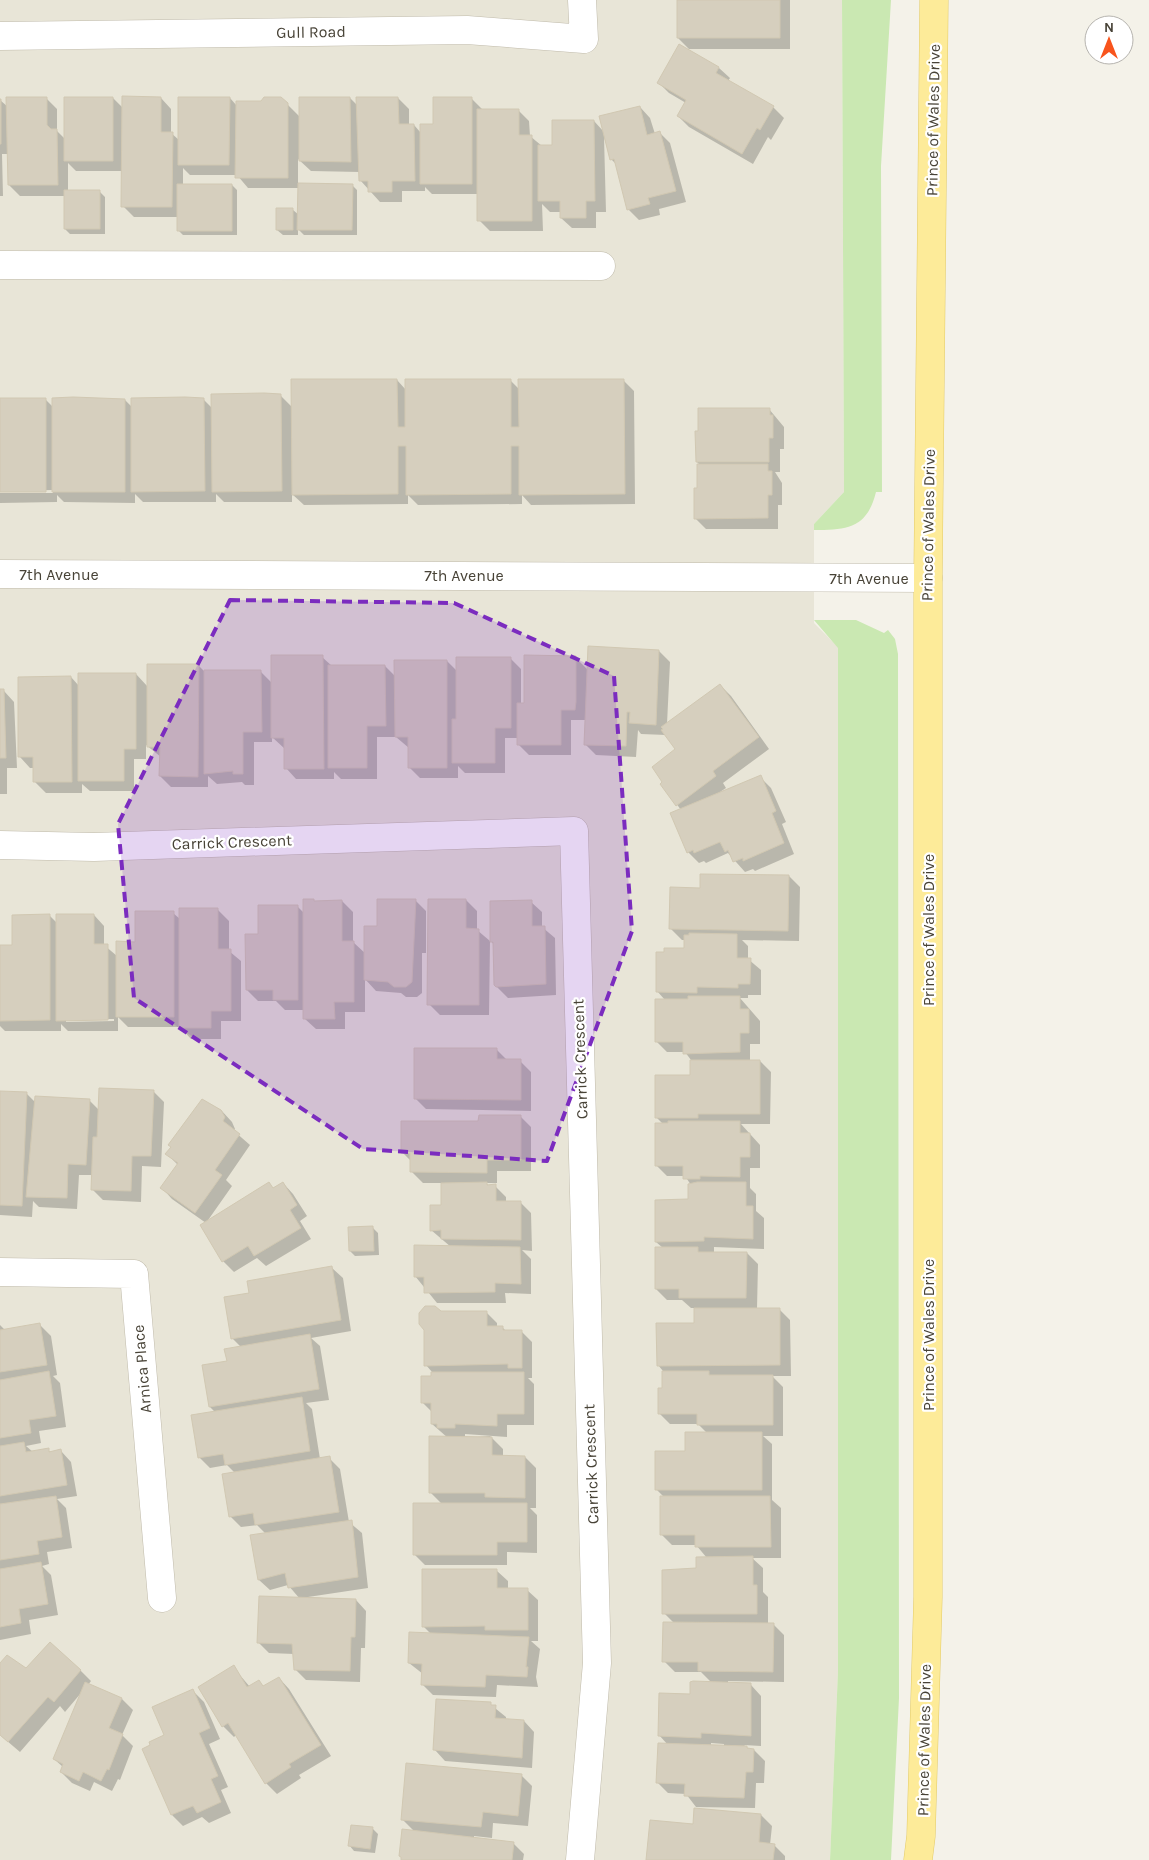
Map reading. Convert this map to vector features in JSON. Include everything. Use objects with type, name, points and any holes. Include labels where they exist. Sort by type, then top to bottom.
[{"type":"main road","name":"Prince of Wales Drive","points":[[918,1860],[921,1836],[928,1597],[928,578],[934,0]]},
{"type":"street","name":"Gull Road","points":[[0,36],[468,30],[584,39],[582,0]]},
{"type":"street","points":[[0,265],[601,266]]},
{"type":"street","name":"7th Avenue","points":[[0,574],[928,578]]},
{"type":"street","name":"Carrick Crescent","points":[[0,845],[94,847],[574,831],[597,1663],[580,1860]]},
{"type":"street","name":"Arnica Place","points":[[0,1272],[134,1274],[162,1598]]},
{"type":"highlighted area","points":[[230,600],[454,603],[614,676],[632,931],[547,1161],[363,1149],[134,998],[118,824]]},
{"type":"shaded area","points":[[0,0],[842,0],[844,492],[814,524],[814,623],[838,647],[838,1671],[830,1860],[0,1860]]},
{"type":"green space","points":[[842,0],[891,0],[881,166],[882,492],[876,492],[867,513],[854,524],[837,529],[814,530],[814,524],[844,492]]},
{"type":"green space","points":[[814,620],[856,620],[884,633],[888,630],[895,639],[898,654],[899,1698],[891,1860],[830,1860],[838,1671],[838,648]]},
{"type":"building","points":[[677,0],[780,0],[780,38],[677,38]]},
{"type":"building","points":[[679,44],[719,67],[716,73],[774,106],[760,130],[757,128],[742,154],[677,116],[686,100],[657,83]]},
{"type":"building","points":[[122,96],[161,97],[161,132],[173,132],[172,207],[121,207]]},
{"type":"building","points":[[6,97],[47,97],[47,125],[51,129],[57,129],[58,185],[8,185]]},
{"type":"building","points":[[64,97],[113,97],[113,161],[64,161]]},
{"type":"building","points":[[178,97],[230,97],[229,165],[178,165]]},
{"type":"building","points":[[264,97],[281,97],[288,103],[288,178],[235,178],[236,101],[261,101]]},
{"type":"building","points":[[299,97],[350,97],[351,162],[299,161]]},
{"type":"building","points":[[356,97],[398,97],[399,124],[414,124],[415,181],[392,181],[392,192],[368,192],[368,181],[359,181]]},
{"type":"building","points":[[433,97],[472,97],[472,184],[420,184],[420,124],[433,124]]},
{"type":"building","points":[[1,99],[1,144],[0,144]]},
{"type":"building","points":[[640,106],[647,135],[660,131],[676,191],[648,198],[650,204],[627,210],[614,159],[610,160],[599,116]]},
{"type":"building","points":[[477,109],[519,109],[519,135],[532,135],[532,221],[477,221]]},
{"type":"building","points":[[552,120],[594,120],[595,201],[586,201],[586,218],[560,218],[560,201],[538,201],[538,145],[552,145]]},
{"type":"building","points":[[298,183],[353,184],[352,230],[297,230]]},
{"type":"building","points":[[177,184],[232,184],[232,231],[177,231]]},
{"type":"building","points":[[64,190],[100,190],[100,229],[64,229]]},
{"type":"building","points":[[276,208],[293,208],[293,230],[276,230]]},
{"type":"building","points":[[291,379],[397,379],[398,427],[405,427],[405,379],[511,379],[511,427],[519,427],[518,379],[624,379],[625,494],[519,495],[519,446],[511,446],[511,494],[406,495],[406,446],[398,446],[398,494],[292,495]]},
{"type":"building","points":[[211,394],[281,394],[282,491],[212,492]]},
{"type":"building","points":[[0,398],[46,398],[46,492],[0,492]]},
{"type":"building","points":[[52,398],[125,399],[125,492],[52,492]]},
{"type":"building","points":[[131,398],[204,398],[205,491],[131,492]]},
{"type":"building","points":[[698,408],[770,408],[770,415],[773,415],[773,438],[769,438],[769,462],[696,462],[695,431],[698,431]]},
{"type":"building","points":[[697,464],[768,464],[768,471],[772,471],[772,495],[768,495],[768,518],[694,519],[694,488],[697,488]]},
{"type":"building","points":[[588,646],[659,650],[656,725],[629,723],[630,712],[627,712],[626,746],[584,745]]},
{"type":"building","points":[[271,655],[323,655],[324,769],[284,769],[284,738],[271,738]]},
{"type":"building","points":[[524,655],[576,656],[575,710],[561,710],[561,745],[517,745],[517,703],[524,703]]},
{"type":"building","points":[[456,657],[511,657],[511,728],[495,728],[495,763],[452,763],[452,719],[456,719]]},
{"type":"building","points":[[394,660],[447,660],[447,768],[408,768],[408,737],[395,737]]},
{"type":"building","points":[[147,664],[199,664],[198,777],[159,776],[160,747],[147,747]]},
{"type":"building","points":[[328,665],[385,665],[386,726],[367,726],[367,768],[328,768]]},
{"type":"building","points":[[204,670],[261,670],[262,732],[243,732],[243,774],[233,774],[233,771],[204,774]]},
{"type":"building","points":[[78,673],[136,673],[136,749],[124,749],[124,781],[78,781]]},
{"type":"building","points":[[71,676],[72,782],[33,782],[33,757],[18,757],[18,677]]},
{"type":"building","points":[[720,684],[759,737],[713,771],[716,776],[676,806],[660,784],[662,782],[652,767],[675,749],[661,730],[663,729],[661,727]]},
{"type":"building","points":[[0,689],[4,689],[6,758],[0,758]]},
{"type":"building","points":[[761,775],[776,811],[772,813],[784,843],[743,861],[743,858],[733,862],[728,850],[725,852],[720,842],[694,853],[693,850],[687,853],[670,813]]},
{"type":"building","points":[[700,874],[789,875],[788,931],[669,929],[670,887],[700,888]]},
{"type":"building","points":[[303,899],[314,899],[314,901],[342,900],[342,941],[354,941],[354,1002],[334,1002],[335,1019],[303,1019]]},
{"type":"building","points":[[377,899],[416,899],[412,982],[406,987],[394,987],[388,982],[364,980],[364,926],[377,926]]},
{"type":"building","points":[[428,899],[466,899],[466,928],[479,929],[479,1005],[427,1005]]},
{"type":"building","points":[[532,900],[532,926],[545,926],[546,984],[496,987],[494,985],[493,942],[490,942],[490,901]]},
{"type":"building","points":[[258,905],[298,905],[298,1000],[273,1000],[273,990],[246,990],[245,934],[258,934]]},
{"type":"building","points":[[179,908],[218,908],[218,949],[231,949],[231,1011],[211,1011],[211,1028],[179,1028]]},
{"type":"building","points":[[135,911],[174,911],[174,1017],[116,1017],[116,941],[135,942]]},
{"type":"building","points":[[50,914],[50,1020],[0,1021],[0,945],[12,945],[12,915]]},
{"type":"building","points":[[56,914],[94,914],[94,944],[108,944],[108,1020],[56,1021]]},
{"type":"building","points":[[689,933],[737,934],[737,958],[751,958],[750,984],[738,984],[738,988],[697,987],[697,993],[656,992],[656,952],[664,952],[664,948],[684,948],[684,935],[689,935]]},
{"type":"building","points":[[688,996],[740,996],[740,1009],[749,1009],[749,1033],[740,1033],[740,1052],[683,1054],[683,1042],[655,1042],[655,999],[688,999]]},
{"type":"building","points":[[414,1048],[497,1048],[497,1059],[521,1059],[521,1100],[414,1099]]},
{"type":"building","points":[[690,1060],[760,1060],[760,1114],[698,1114],[698,1118],[655,1118],[655,1075],[690,1075]]},
{"type":"building","points":[[99,1088],[154,1090],[151,1156],[132,1156],[131,1191],[91,1190],[93,1137],[97,1137]]},
{"type":"building","points":[[0,1091],[27,1092],[22,1206],[0,1205]]},
{"type":"building","points":[[35,1096],[90,1099],[86,1165],[68,1164],[67,1198],[26,1197]]},
{"type":"building","points":[[202,1099],[221,1110],[225,1117],[223,1121],[240,1134],[215,1170],[222,1175],[195,1213],[160,1188],[178,1163],[165,1154],[171,1147],[168,1145]]},
{"type":"building","points":[[479,1115],[521,1115],[521,1160],[487,1160],[487,1173],[410,1172],[410,1153],[401,1153],[401,1121],[478,1121]]},
{"type":"building","points":[[668,1121],[740,1121],[740,1133],[750,1133],[750,1157],[740,1157],[740,1177],[700,1176],[700,1179],[683,1179],[683,1166],[655,1166],[655,1123],[668,1123]]},
{"type":"building","points":[[269,1182],[273,1188],[283,1182],[297,1205],[290,1210],[301,1228],[254,1256],[248,1246],[222,1262],[200,1225]]},
{"type":"building","points":[[487,1182],[487,1185],[496,1184],[496,1201],[521,1201],[521,1240],[441,1239],[441,1230],[430,1231],[430,1205],[441,1205],[441,1183]]},
{"type":"building","points":[[697,1182],[746,1182],[746,1206],[753,1206],[753,1239],[704,1237],[704,1241],[655,1242],[655,1200],[688,1199],[688,1184]]},
{"type":"building","points":[[373,1226],[374,1251],[349,1251],[348,1227]]},
{"type":"building","points":[[414,1245],[520,1247],[521,1284],[495,1283],[495,1292],[424,1293],[424,1277],[414,1277]]},
{"type":"building","points":[[655,1247],[698,1247],[698,1252],[747,1252],[746,1298],[679,1298],[679,1289],[655,1289]]},
{"type":"building","points":[[332,1266],[341,1320],[231,1339],[224,1297],[249,1293],[247,1281]]},
{"type":"building","points":[[425,1306],[435,1306],[441,1311],[487,1311],[487,1326],[503,1326],[503,1330],[522,1330],[522,1368],[508,1368],[508,1364],[424,1366],[424,1330],[419,1324],[419,1313]]},
{"type":"building","points":[[694,1308],[780,1308],[780,1365],[657,1366],[656,1323],[694,1323]]},
{"type":"building","points":[[40,1323],[47,1365],[0,1372],[0,1330]]},
{"type":"building","points":[[310,1334],[319,1389],[209,1407],[202,1365],[227,1361],[224,1349]]},
{"type":"building","points":[[49,1371],[56,1416],[29,1420],[31,1433],[0,1438],[0,1380]]},
{"type":"building","points":[[662,1371],[709,1371],[709,1375],[773,1375],[773,1425],[697,1425],[697,1414],[658,1414],[658,1388],[662,1388]]},
{"type":"building","points":[[431,1372],[524,1372],[524,1414],[497,1414],[497,1426],[455,1424],[455,1428],[437,1428],[437,1424],[431,1424],[431,1403],[421,1403],[421,1376],[431,1376]]},
{"type":"building","points":[[302,1397],[310,1451],[225,1465],[223,1454],[198,1458],[191,1415]]},
{"type":"building","points":[[685,1432],[762,1432],[762,1490],[655,1490],[655,1451],[685,1451]]},
{"type":"building","points":[[429,1436],[492,1437],[492,1455],[525,1456],[525,1498],[485,1497],[485,1493],[429,1493]]},
{"type":"building","points":[[24,1442],[26,1452],[49,1448],[49,1452],[61,1449],[67,1485],[0,1496],[0,1446]]},
{"type":"building","points":[[330,1456],[339,1512],[255,1525],[253,1513],[229,1517],[222,1474]]},
{"type":"building","points":[[56,1496],[62,1537],[37,1541],[39,1554],[0,1560],[0,1504]]},
{"type":"building","points":[[660,1496],[770,1496],[771,1547],[695,1547],[695,1535],[660,1535]]},
{"type":"building","points":[[413,1503],[527,1503],[527,1542],[497,1542],[497,1555],[413,1555]]},
{"type":"building","points":[[352,1520],[358,1577],[288,1588],[285,1573],[258,1580],[250,1535]]},
{"type":"building","points":[[753,1556],[753,1585],[757,1585],[757,1614],[662,1614],[662,1570],[696,1568],[696,1557]]},
{"type":"building","points":[[41,1562],[48,1604],[19,1609],[21,1623],[0,1627],[0,1569]]},
{"type":"building","points":[[422,1569],[497,1569],[497,1588],[528,1588],[528,1630],[485,1630],[485,1626],[422,1627]]},
{"type":"building","points":[[259,1596],[356,1599],[355,1637],[351,1637],[350,1671],[294,1670],[292,1644],[257,1643]]},
{"type":"building","points":[[663,1622],[774,1623],[773,1672],[698,1671],[698,1662],[662,1662]]},
{"type":"building","points":[[409,1632],[529,1637],[527,1677],[486,1675],[485,1687],[421,1685],[422,1664],[408,1663]]},
{"type":"building","points":[[50,1642],[81,1670],[54,1702],[48,1697],[8,1742],[0,1735],[0,1663],[7,1655],[26,1668]]},
{"type":"building","points":[[234,1665],[247,1687],[259,1680],[263,1686],[279,1677],[321,1745],[289,1764],[291,1767],[265,1784],[228,1723],[222,1727],[198,1687]]},
{"type":"building","points":[[85,1682],[122,1698],[109,1728],[123,1734],[109,1770],[107,1769],[101,1781],[83,1772],[79,1781],[60,1772],[63,1764],[53,1759]]},
{"type":"building","points":[[690,1682],[751,1683],[751,1736],[701,1733],[701,1738],[658,1736],[659,1693],[690,1694]]},
{"type":"building","points":[[193,1689],[210,1728],[199,1733],[218,1776],[211,1779],[221,1802],[197,1813],[193,1806],[171,1815],[142,1749],[150,1745],[149,1742],[164,1735],[152,1707]]},
{"type":"building","points":[[436,1699],[491,1702],[491,1705],[496,1705],[495,1718],[524,1720],[522,1758],[433,1750]]},
{"type":"building","points":[[658,1743],[747,1746],[747,1748],[754,1749],[753,1772],[746,1772],[744,1798],[684,1796],[685,1784],[656,1783]]},
{"type":"building","points":[[406,1763],[522,1774],[518,1816],[483,1812],[481,1827],[401,1820]]},
{"type":"building","points":[[694,1808],[761,1814],[759,1842],[775,1844],[773,1860],[646,1860],[650,1820],[693,1824]]},
{"type":"building","points":[[351,1825],[373,1827],[370,1849],[348,1846]]},
{"type":"building","points":[[402,1829],[514,1842],[512,1860],[401,1860],[399,1856]]}]
